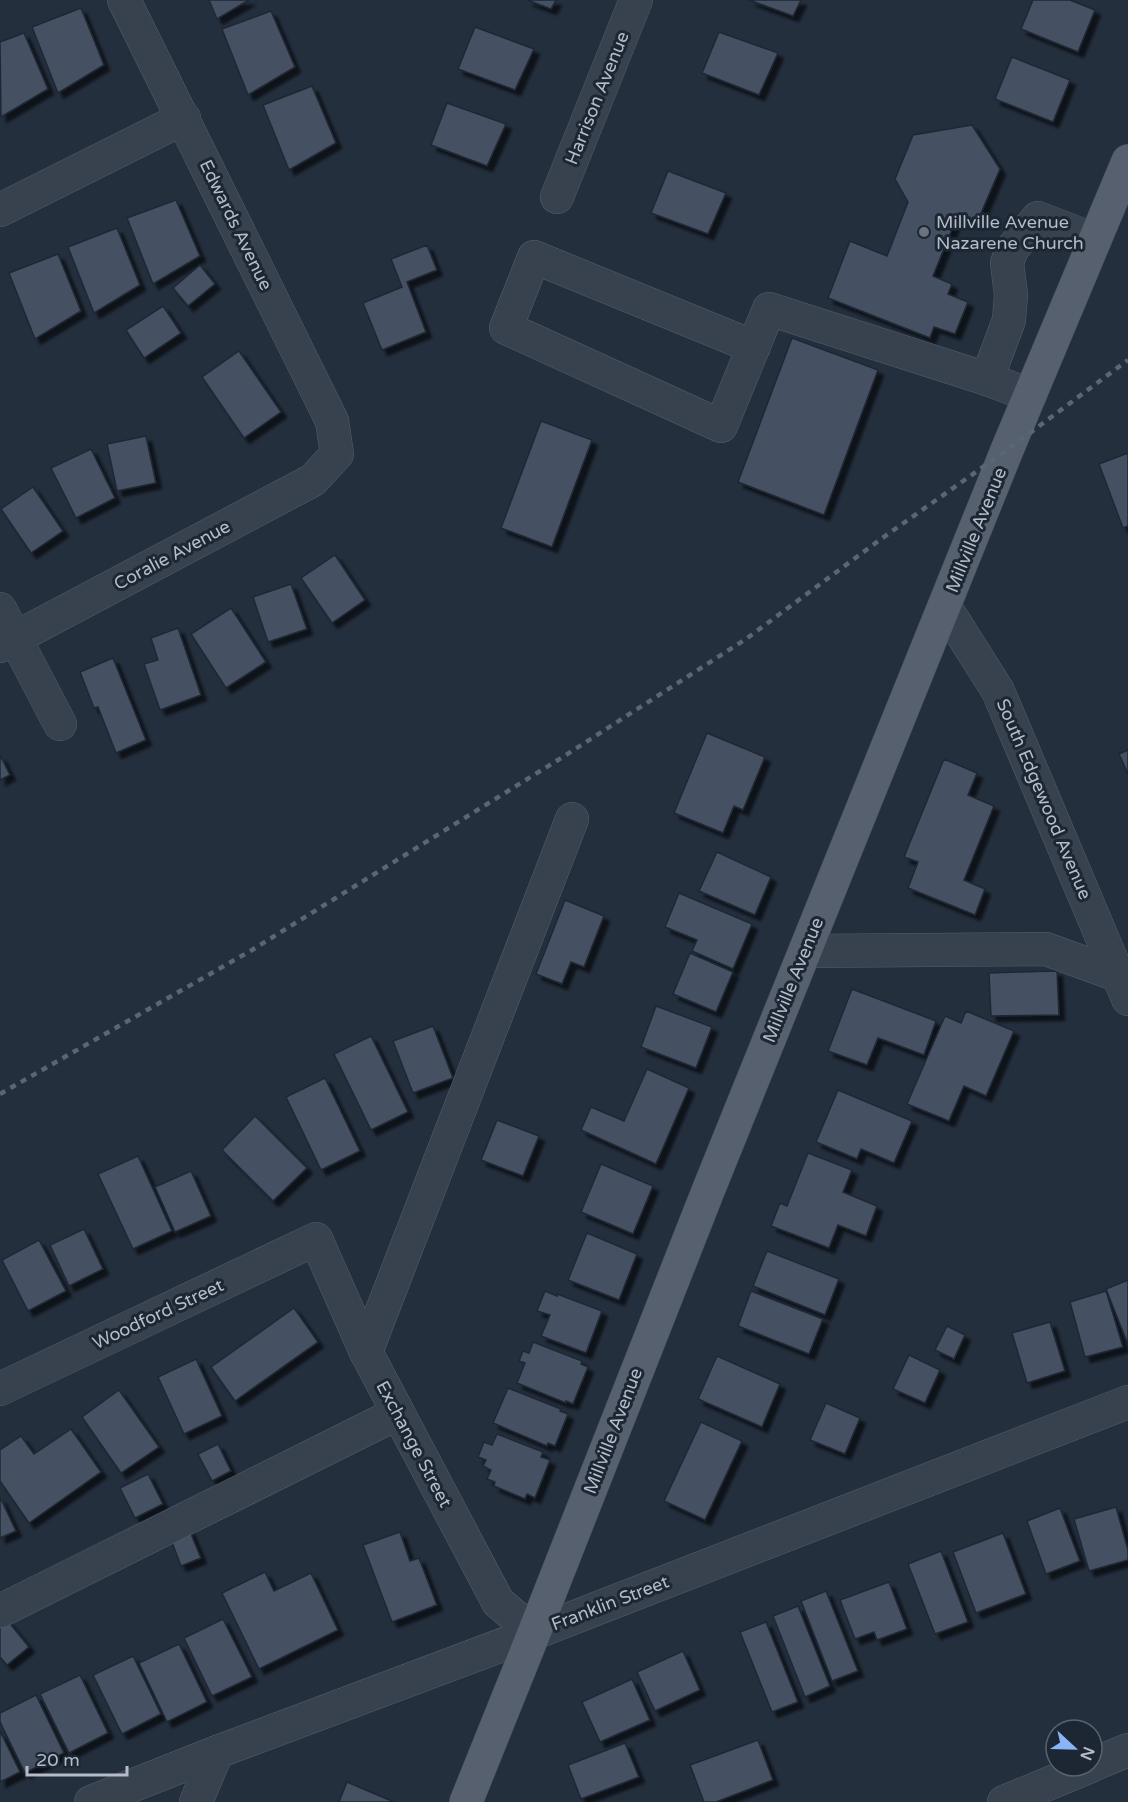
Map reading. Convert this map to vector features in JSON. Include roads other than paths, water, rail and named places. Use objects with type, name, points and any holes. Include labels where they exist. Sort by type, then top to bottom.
[{"type":"main road","name":"Millville Avenue","points":[[466,1802],[708,1191],[1030,395],[1128,161]]},
{"type":"street","name":"Edwards Avenue","points":[[124,0],[332,421],[337,454]]},
{"type":"street","name":"Harrison Avenue","points":[[557,197],[636,0]]},
{"type":"street","points":[[0,210],[184,118]]},
{"type":"street","points":[[987,379],[1009,320],[1011,295],[1007,263],[1012,249],[1038,218],[1095,240]]},
{"type":"street","points":[[754,347],[534,257],[506,328],[721,426],[754,347],[769,309],[1030,395]]},
{"type":"street","name":"Coralie Avenue","points":[[8,643],[314,480],[337,454]]},
{"type":"street","name":"South Edgewood Avenue","points":[[945,607],[998,691],[1125,983]]},
{"type":"street","points":[[0,609],[8,643],[60,724]]},
{"type":"street","points":[[366,1352],[572,819]]},
{"type":"street","points":[[805,951],[1046,949],[1125,983]]},
{"type":"street","name":"Exchange Street","points":[[316,1239],[366,1352],[498,1602],[534,1633]]},
{"type":"street","name":"Woodford Street","points":[[0,1389],[316,1239]]},
{"type":"street","name":"Franklin Street","points":[[91,1802],[1128,1402]]},
{"type":"street","points":[[0,1611],[398,1413]]},
{"type":"street","points":[[1104,1760],[1128,1750]]},
{"type":"street","points":[[196,1802],[217,1752]]},
{"type":"street","points":[[1004,1802],[1062,1778]]},
{"type":"railway","points":[[0,1094],[252,950],[558,760],[746,639],[1128,360]]},
{"type":"place","name":"Millville Avenue Nazarene Church","points":[[924,232]]}]
